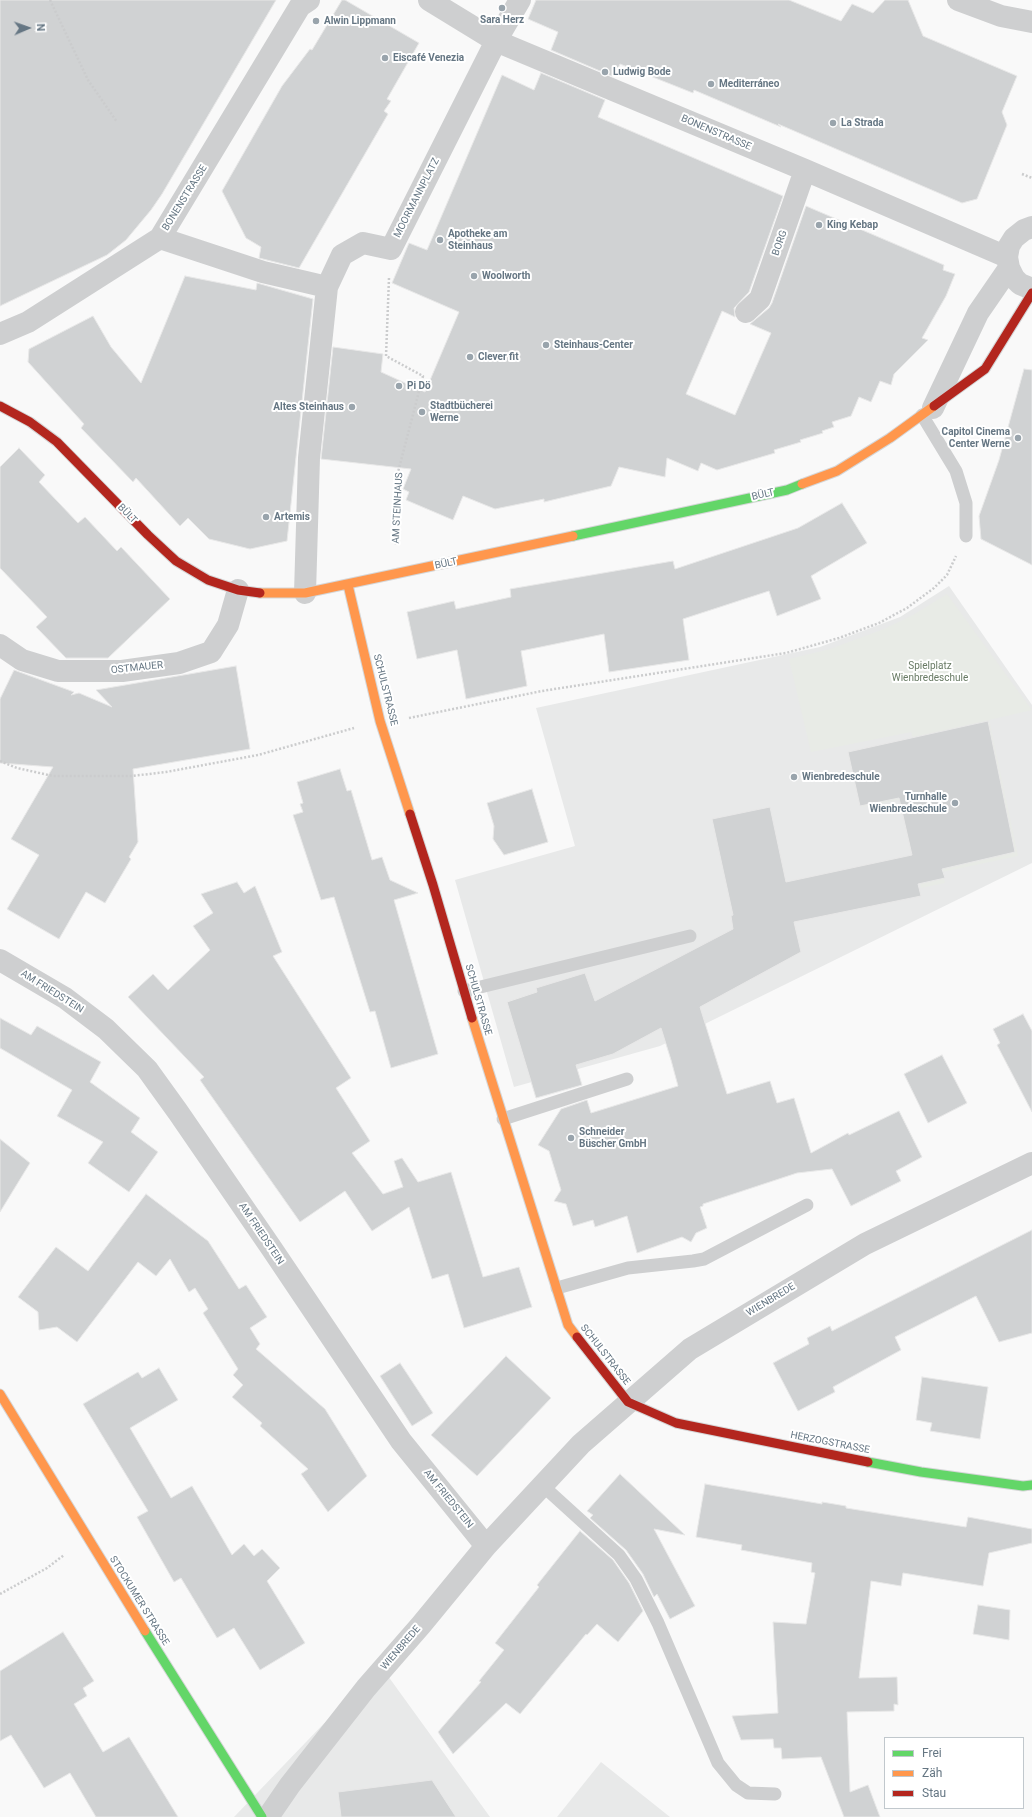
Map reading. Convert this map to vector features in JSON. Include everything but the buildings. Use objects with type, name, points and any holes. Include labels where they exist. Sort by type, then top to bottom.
[{"type":"street","name":"BONENSTRASSE","points":[[429,0],[496,41],[805,170],[953,235],[1008,263]]},
{"type":"street","name":"MOORMANNPLATZ","points":[[327,287],[342,255],[363,243],[391,250],[496,41],[520,0]]},
{"type":"street","points":[[958,0],[1001,16],[1032,22]]},
{"type":"street","name":"BONENSTRASSE","points":[[0,334],[28,322],[160,238],[302,2]]},
{"type":"street","name":"BORG","points":[[746,312],[760,299],[805,170]]},
{"type":"street","name":"BÜLT","points":[[927,411],[978,313],[1008,263],[1010,246],[1014,238],[1029,223]]},
{"type":"street","points":[[160,238],[263,272],[327,287],[309,458],[305,593]]},
{"type":"street","points":[[1008,263],[1014,278],[1020,284],[1032,289]]},
{"type":"street","name":"BÜLT","points":[[0,406],[30,422],[57,442],[148,535],[176,561],[208,580],[238,590],[265,594],[305,593],[395,575],[787,490],[837,471],[890,438],[985,369],[1032,294]]},
{"type":"street","name":"SCHULSTRASSE","points":[[348,585],[380,720],[433,885],[464,992],[568,1325],[628,1402]]},
{"type":"street","name":"OSTMAUER","points":[[0,645],[22,660],[58,671],[122,671],[179,663],[211,652],[228,624],[238,590]]},
{"type":"street","name":"AM FRIEDSTEIN","points":[[0,960],[65,998],[106,1029],[147,1069],[250,1217],[401,1441],[486,1546]]},
{"type":"street","name":"WIENBREDE","points":[[268,1817],[290,1785],[366,1688],[421,1625],[486,1546],[581,1444],[628,1402],[690,1349],[865,1244],[1032,1163]]},
{"type":"street","name":"STOCKUMER STRASSE","points":[[0,1394],[88,1540],[262,1817]]},
{"type":"street","name":"HERZOGSTRASSE","points":[[628,1402],[676,1423],[813,1452],[921,1472],[1022,1486],[1032,1486]]},
{"type":"lane","points":[[927,411],[956,471],[966,503],[966,536]]},
{"type":"lane","points":[[464,992],[690,936]]},
{"type":"lane","points":[[503,1119],[627,1079]]},
{"type":"lane","points":[[556,1288],[628,1268],[704,1259],[807,1205]]},
{"type":"lane","points":[[542,1485],[619,1555],[636,1579],[658,1623],[718,1763],[736,1785],[748,1792],[775,1794]]},
{"type":"path","points":[[50,0],[88,80],[117,122]]},
{"type":"path","points":[[1022,174],[1032,178]]},
{"type":"path","name":"AM STEINHAUS","points":[[391,250],[386,356],[423,376],[397,476],[395,575]]},
{"type":"path","points":[[0,761],[16,768],[53,776],[132,776],[166,772],[258,755],[380,720],[406,719],[542,691],[786,653],[839,638],[879,623],[906,608],[934,588],[947,575],[966,536]]},
{"type":"path","points":[[0,1594],[47,1568],[59,1558]]},
{"type":"shaded area","name":"Wienbredeschule","points":[[949,586],[1032,705],[1032,863],[660,1046],[514,1087],[455,880],[575,846],[536,708],[820,647],[900,617]]},
{"type":"shaded area","points":[[380,1665],[490,1817],[234,1817]]},
{"type":"shaded area","points":[[601,1762],[670,1817],[557,1817]]},
{"type":"green space","name":"Spielplatz Wienbredeschule","points":[[947,594],[1032,710],[989,720],[1018,856],[942,872],[945,883],[921,888],[902,799],[861,807],[849,753],[913,739],[911,732],[811,752],[789,659],[830,649],[884,629],[913,615]]},
{"type":"traffic: fast","points":[[573,536],[787,490],[802,484]]},
{"type":"traffic: fast","points":[[868,1462],[921,1472],[1023,1486],[1032,1485]]},
{"type":"traffic: fast","points":[[145,1631],[262,1817]]},
{"type":"traffic: slow","points":[[802,484],[837,471],[890,438],[934,406]]},
{"type":"traffic: slow","points":[[260,593],[305,593],[573,536]]},
{"type":"traffic: slow","points":[[348,585],[380,721],[410,814]]},
{"type":"traffic: slow","points":[[472,1018],[568,1325],[577,1337]]},
{"type":"traffic: slow","points":[[0,1394],[145,1631]]},
{"type":"traffic: jam","points":[[934,406],[985,369],[1032,293]]},
{"type":"traffic: jam","points":[[0,406],[30,422],[57,442],[148,535],[176,561],[208,580],[238,590],[260,593]]},
{"type":"traffic: jam","points":[[410,814],[433,885],[472,1018]]},
{"type":"traffic: jam","points":[[577,1337],[628,1402],[676,1423],[868,1462]]},
{"type":"place","name":"Sara Herz","points":[[502,8]]},
{"type":"place","name":"Alwin Lippmann","points":[[316,21]]},
{"type":"place","name":"Eiscafé Venezia","points":[[385,58]]},
{"type":"place","name":"Ludwig Bode","points":[[605,72]]},
{"type":"place","name":"Mediterráneo","points":[[711,84]]},
{"type":"place","name":"La Strada","points":[[833,123]]},
{"type":"place","name":"King Kebap","points":[[819,225]]},
{"type":"place","name":"Apotheke am Steinhaus","points":[[440,240]]},
{"type":"place","name":"Woolworth","points":[[474,276]]},
{"type":"place","name":"Steinhaus-Center","points":[[546,345]]},
{"type":"place","name":"Clever fit","points":[[470,357]]},
{"type":"place","name":"Pi Dö","points":[[399,386]]},
{"type":"place","name":"Altes Steinhaus","points":[[352,407]]},
{"type":"place","name":"Stadtbücherei Werne","points":[[422,412]]},
{"type":"place","name":"Capitol Cinema Center Werne","points":[[1018,438]]},
{"type":"place","name":"Artemis","points":[[266,517]]},
{"type":"place","name":"Wienbredeschule","points":[[794,777]]},
{"type":"place","name":"Turnhalle Wienbredeschule","points":[[955,803]]},
{"type":"place","name":"Schneider Büscher GmbH","points":[[571,1138]]}]
